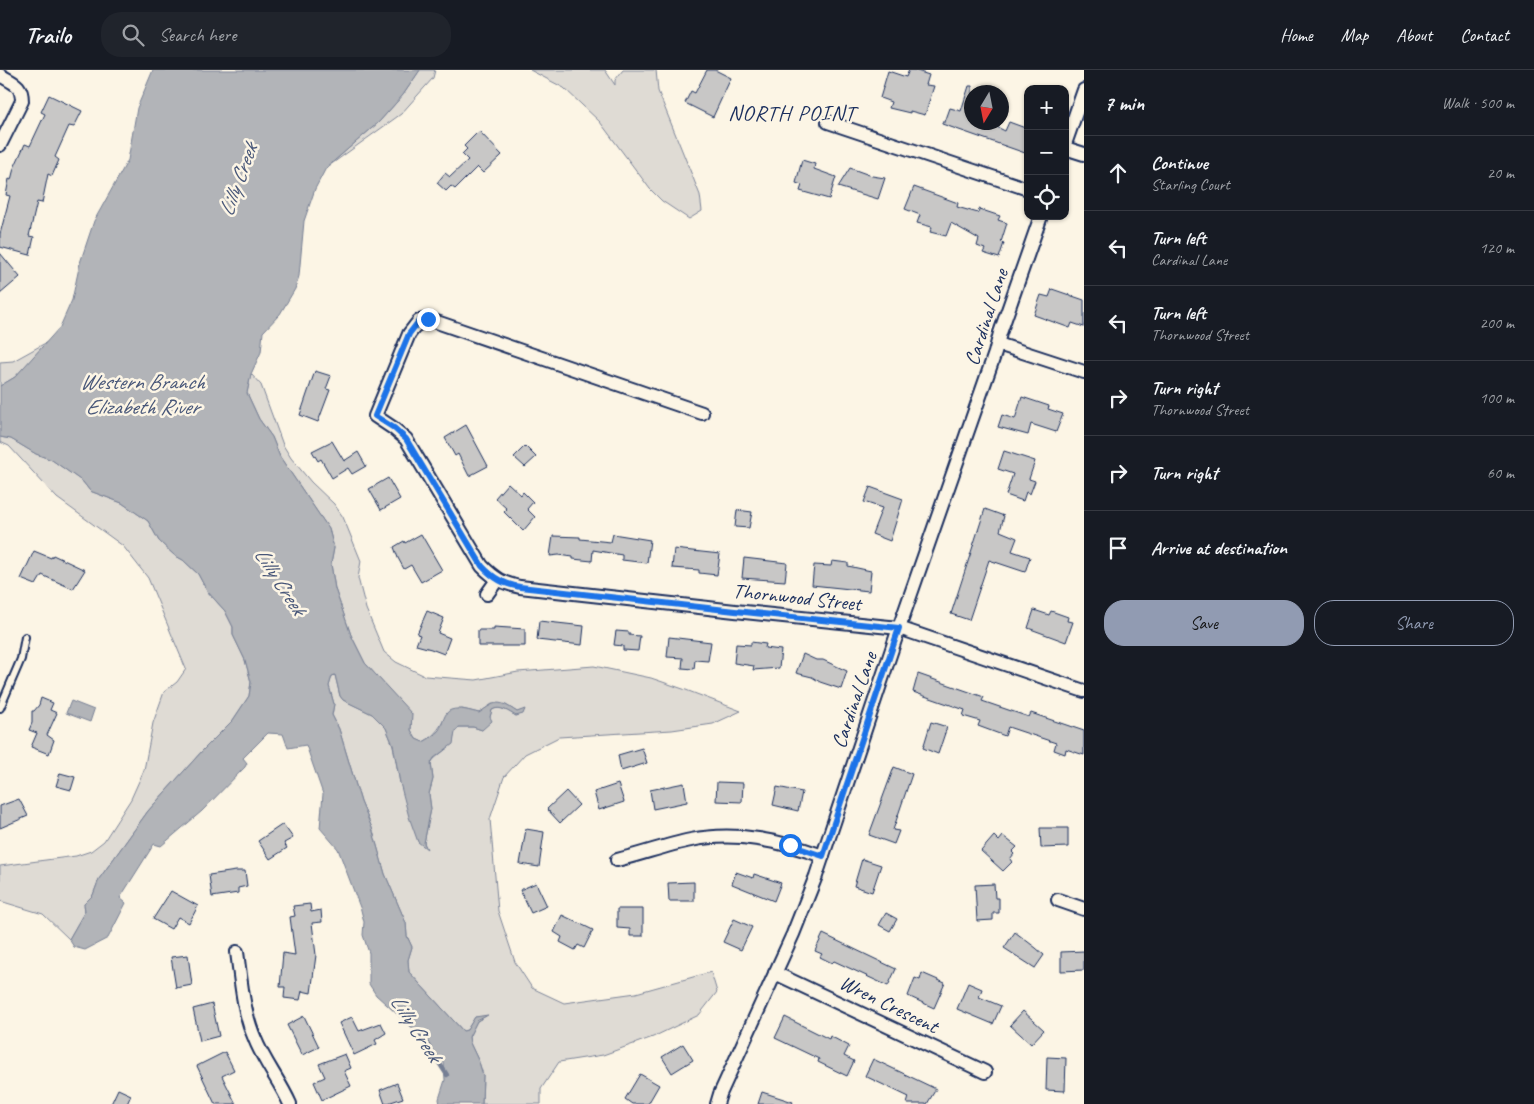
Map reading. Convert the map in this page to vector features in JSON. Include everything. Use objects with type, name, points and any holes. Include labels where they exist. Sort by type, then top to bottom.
[{"type":"street","points":[[0,75],[20,88],[22,101],[0,145]]},
{"type":"street","points":[[1069,133],[1084,90]]},
{"type":"street","points":[[828,122],[1024,188]]},
{"type":"street","points":[[1069,149],[1084,154]]},
{"type":"street","name":"Cardinal Lane","points":[[717,1104],[793,934],[823,856],[899,628],[1040,220]]},
{"type":"street","name":"Thornwood Street","points":[[702,413],[428,319],[419,321],[409,334],[375,416],[394,428],[406,439],[482,566],[497,580],[505,584],[899,628],[1084,691]]},
{"type":"street","points":[[998,344],[1084,372]]},
{"type":"street","points":[[487,594],[497,580]]},
{"type":"street","points":[[617,860],[690,840],[735,837],[763,839],[790,845],[823,856]]},
{"type":"street","points":[[1058,900],[1084,909]]},
{"type":"street","points":[[237,952],[247,1016],[254,1039],[290,1104]]},
{"type":"street","name":"Wren Crescent","points":[[775,973],[984,1072]]},
{"type":"lane","points":[[0,708],[21,659],[25,637]]},
{"type":"shaded area","points":[[420,70],[435,70],[433,78],[401,114],[326,168],[379,122],[403,95]]},
{"type":"shaded area","points":[[530,70],[605,70],[615,85],[615,80],[623,70],[656,70],[658,91],[700,195],[702,211],[689,219],[662,201],[650,189],[600,122],[564,88]]},
{"type":"shaded area","points":[[49,341],[15,377],[0,386],[0,362],[13,361]]},
{"type":"shaded area","points":[[251,374],[261,385],[283,445],[291,458],[311,482],[334,504],[343,517],[361,561],[358,578],[366,609],[384,652],[396,662],[425,676],[476,680],[518,672],[594,666],[651,678],[741,711],[713,724],[672,730],[559,737],[525,754],[504,777],[490,819],[498,911],[515,962],[532,988],[564,1003],[636,993],[711,972],[717,992],[699,1015],[653,1037],[603,1055],[559,1062],[541,1089],[541,1104],[482,1104],[483,1075],[469,1037],[477,1021],[486,1016],[475,1017],[467,1030],[463,1031],[409,972],[408,960],[412,947],[407,936],[406,923],[385,874],[372,828],[361,802],[339,729],[332,715],[334,704],[329,686],[332,676],[335,675],[340,696],[343,700],[372,714],[386,728],[393,745],[400,783],[424,843],[431,809],[429,794],[433,779],[431,763],[434,759],[452,744],[455,732],[459,727],[473,727],[482,730],[492,710],[498,708],[516,716],[525,710],[517,712],[506,705],[492,704],[479,713],[462,709],[447,713],[438,730],[428,739],[423,742],[416,739],[411,730],[411,714],[365,663],[351,635],[335,589],[331,564],[334,548],[329,529],[280,457],[272,437],[259,419],[247,393]]},
{"type":"shaded area","points":[[0,437],[11,439],[36,454],[52,460],[83,482],[90,491],[122,503],[148,521],[159,541],[198,574],[207,591],[225,611],[233,627],[233,635],[245,660],[251,682],[249,696],[233,720],[148,811],[99,879],[93,895],[84,904],[85,911],[69,939],[43,914],[0,901],[0,866],[76,856],[91,851],[104,841],[131,799],[144,770],[153,723],[164,692],[177,682],[186,669],[148,578],[123,546],[57,498],[9,446],[0,442]]},
{"type":"water","name":"Western Branch Elizabeth River","points":[[153,70],[420,70],[403,95],[379,122],[326,168],[315,189],[304,221],[299,276],[295,289],[280,314],[263,332],[261,352],[251,374],[247,393],[259,419],[272,437],[280,457],[329,529],[334,548],[331,564],[335,589],[351,635],[365,663],[412,714],[411,730],[416,739],[423,742],[434,735],[439,730],[447,713],[454,709],[479,713],[493,704],[501,703],[517,712],[525,709],[523,714],[516,716],[498,708],[492,710],[490,717],[492,721],[482,730],[473,727],[459,727],[455,732],[453,744],[434,758],[431,763],[433,779],[429,794],[431,809],[424,843],[427,849],[418,842],[409,817],[393,745],[386,728],[372,714],[343,700],[340,696],[335,675],[332,676],[329,686],[334,704],[332,715],[339,729],[361,802],[372,828],[385,874],[406,923],[407,936],[412,947],[408,960],[409,972],[463,1031],[467,1030],[475,1017],[488,1015],[477,1021],[469,1037],[483,1075],[482,1104],[440,1104],[439,1099],[445,1080],[444,1063],[418,1033],[376,995],[369,984],[369,953],[363,935],[364,922],[361,910],[338,849],[320,828],[323,794],[306,745],[288,748],[283,734],[268,733],[243,758],[247,763],[245,767],[202,811],[161,846],[154,844],[120,898],[126,903],[108,938],[85,950],[74,947],[69,939],[85,911],[84,904],[93,895],[99,879],[148,811],[233,720],[249,696],[251,682],[245,660],[233,635],[233,627],[225,611],[207,591],[198,574],[159,541],[148,521],[122,503],[90,491],[83,482],[52,460],[36,454],[11,439],[0,437],[0,386],[15,377],[60,327],[72,300],[80,263],[94,221],[128,160],[137,108]]},
{"type":"water","points":[[71,701],[94,710],[90,722],[66,713]]},
{"type":"building","points":[[707,70],[715,70],[731,78],[713,117],[685,103],[691,91],[695,93]]},
{"type":"building","points":[[909,70],[929,75],[926,85],[934,86],[925,115],[889,108],[891,102],[880,98],[888,71],[906,77]]},
{"type":"building","points":[[49,95],[82,111],[74,127],[69,126],[55,157],[59,160],[52,176],[48,174],[42,203],[37,202],[29,236],[34,237],[30,255],[0,247],[0,234],[10,196],[6,195],[9,179],[11,180],[14,168],[25,144],[30,146],[45,114],[41,112]]},
{"type":"building","points":[[964,102],[964,130],[1005,131],[1009,130],[1009,122],[1024,128],[1024,153],[942,124],[942,122],[945,122],[950,108],[961,111]]},
{"type":"building","points":[[479,131],[502,155],[483,173],[477,167],[455,189],[451,186],[446,191],[437,183],[445,173],[450,177],[468,160],[462,154],[467,149],[464,146]]},
{"type":"building","points":[[802,160],[815,164],[814,169],[836,177],[829,199],[800,191],[802,185],[796,183]]},
{"type":"building","points":[[850,168],[872,176],[885,178],[878,199],[838,187]]},
{"type":"building","points":[[914,187],[958,203],[957,207],[978,213],[979,209],[1000,216],[998,220],[1007,223],[1001,242],[1004,243],[999,258],[983,253],[985,249],[977,246],[979,239],[951,223],[946,236],[930,232],[932,227],[917,223],[920,215],[905,209]]},
{"type":"building","points":[[0,253],[20,277],[0,294]]},
{"type":"building","points":[[1052,289],[1084,300],[1084,327],[1072,323],[1070,328],[1034,315],[1041,295],[1049,297]]},
{"type":"building","points":[[315,371],[331,376],[326,389],[330,390],[318,422],[300,415]]},
{"type":"building","points":[[1022,397],[1049,406],[1048,409],[1063,414],[1056,432],[1031,424],[1028,435],[998,427],[1002,415],[1015,419]]},
{"type":"building","points":[[466,425],[488,466],[469,476],[458,454],[455,456],[445,438]]},
{"type":"building","points":[[332,441],[344,461],[358,452],[366,466],[352,474],[348,468],[332,478],[321,459],[318,461],[312,451]]},
{"type":"building","points":[[525,446],[536,457],[525,467],[514,457]]},
{"type":"building","points":[[1004,451],[1035,461],[1029,479],[1035,481],[1030,494],[1026,492],[1023,501],[1006,495],[1013,474],[998,469]]},
{"type":"building","points":[[388,478],[400,499],[381,510],[369,489]]},
{"type":"building","points":[[508,483],[521,495],[523,492],[533,502],[527,509],[535,517],[523,531],[504,512],[507,509],[495,498]]},
{"type":"building","points":[[870,487],[903,499],[890,541],[872,534],[882,508],[864,502]]},
{"type":"building","points":[[985,509],[1004,516],[1000,531],[1017,538],[1012,551],[1030,557],[1025,572],[989,560],[969,620],[951,614]]},
{"type":"building","points":[[737,510],[752,512],[749,528],[735,527]]},
{"type":"building","points":[[421,534],[442,570],[421,582],[411,565],[404,569],[394,547]]},
{"type":"building","points":[[613,534],[650,540],[647,563],[622,560],[622,555],[593,550],[592,561],[559,555],[550,556],[553,536],[580,537],[580,539],[611,542]]},
{"type":"building","points":[[674,549],[720,554],[717,575],[699,573],[699,570],[672,568]]},
{"type":"building","points":[[34,551],[51,558],[53,555],[85,570],[73,589],[42,575],[36,585],[21,579]]},
{"type":"building","points":[[744,558],[787,563],[785,581],[742,578]]},
{"type":"building","points":[[832,561],[848,563],[848,566],[871,571],[869,591],[812,585],[814,565],[831,566]]},
{"type":"building","points":[[1034,610],[1049,615],[1051,611],[1068,617],[1067,621],[1073,622],[1066,642],[1028,628]]},
{"type":"building","points":[[427,611],[444,618],[438,633],[450,638],[444,654],[416,645],[420,635],[417,634]]},
{"type":"building","points":[[539,621],[584,626],[582,645],[537,640]]},
{"type":"building","points":[[494,627],[525,629],[525,646],[478,646],[478,630],[494,630]]},
{"type":"building","points":[[616,631],[629,632],[629,635],[640,636],[638,651],[623,650],[623,646],[614,645]]},
{"type":"building","points":[[669,637],[711,642],[708,661],[695,660],[694,669],[682,668],[683,658],[667,657]]},
{"type":"building","points":[[751,642],[766,644],[765,648],[781,650],[779,668],[753,670],[754,666],[734,663],[736,644],[751,645]]},
{"type":"building","points":[[803,654],[816,660],[823,660],[847,671],[841,689],[820,682],[812,677],[796,673]]},
{"type":"building","points":[[918,674],[984,697],[982,701],[1029,717],[1031,713],[1084,731],[1084,755],[1066,749],[1065,754],[1054,750],[1056,743],[1008,727],[1005,736],[978,726],[980,721],[963,716],[965,710],[913,692]]},
{"type":"building","points":[[41,698],[53,703],[50,710],[57,713],[47,735],[54,740],[49,754],[31,747],[37,733],[29,730],[32,723],[32,711],[39,705]]},
{"type":"building","points":[[931,722],[947,727],[938,754],[923,748]]},
{"type":"building","points":[[642,748],[647,763],[621,771],[618,755]]},
{"type":"building","points":[[894,767],[912,774],[893,830],[899,831],[894,844],[869,835]]},
{"type":"building","points":[[60,773],[75,777],[71,790],[56,786]]},
{"type":"building","points":[[717,782],[743,783],[742,802],[716,801]]},
{"type":"building","points":[[684,783],[687,802],[653,809],[650,790]]},
{"type":"building","points":[[618,784],[624,802],[599,810],[594,792]]},
{"type":"building","points":[[777,787],[802,792],[798,811],[773,805]]},
{"type":"building","points":[[566,791],[579,805],[560,823],[547,809]]},
{"type":"building","points":[[19,799],[28,816],[0,828],[0,806]]},
{"type":"building","points":[[283,824],[293,838],[284,843],[287,848],[270,859],[258,841]]},
{"type":"building","points":[[1040,828],[1068,828],[1068,847],[1041,848]]},
{"type":"building","points":[[526,829],[544,832],[539,867],[520,864]]},
{"type":"building","points":[[994,836],[999,841],[1003,836],[1017,847],[1012,852],[1014,854],[1010,859],[1012,862],[1003,871],[981,851]]},
{"type":"building","points":[[862,859],[881,865],[872,892],[854,886]]},
{"type":"building","points":[[245,871],[247,886],[238,888],[238,893],[212,897],[209,875]]},
{"type":"building","points":[[736,872],[753,878],[754,874],[781,883],[774,901],[732,884]]},
{"type":"building","points":[[694,882],[694,901],[669,901],[668,883]]},
{"type":"building","points":[[536,883],[547,906],[531,913],[520,890]]},
{"type":"building","points":[[994,884],[995,898],[999,898],[999,913],[993,913],[993,920],[977,921],[975,885]]},
{"type":"building","points":[[171,891],[198,906],[189,923],[178,917],[171,929],[153,919]]},
{"type":"building","points":[[310,904],[311,912],[321,910],[322,922],[312,923],[316,955],[311,993],[302,991],[300,1000],[284,998],[285,987],[280,987],[283,953],[295,955],[290,917],[295,916],[293,906]]},
{"type":"building","points":[[617,909],[643,909],[643,936],[630,936],[630,929],[617,928]]},
{"type":"building","points":[[886,913],[897,919],[890,931],[879,925]]},
{"type":"building","points":[[562,915],[593,930],[584,948],[578,945],[575,950],[560,942],[562,937],[554,932]]},
{"type":"building","points":[[734,919],[752,927],[741,950],[723,942]]},
{"type":"building","points":[[1015,932],[1044,955],[1035,968],[1004,948]]},
{"type":"building","points":[[823,934],[896,969],[888,986],[834,961],[832,963],[820,957],[822,954],[815,951]]},
{"type":"building","points":[[1084,951],[1084,970],[1061,971],[1061,952]]},
{"type":"building","points":[[188,955],[192,985],[176,988],[171,957]]},
{"type":"building","points":[[922,973],[945,983],[934,1008],[908,996],[915,978],[920,980]]},
{"type":"building","points":[[968,983],[982,989],[979,997],[1001,1006],[993,1024],[957,1009]]},
{"type":"building","points":[[212,1004],[219,1036],[200,1041],[193,1009]]},
{"type":"building","points":[[1023,1011],[1044,1030],[1031,1044],[1010,1025]]},
{"type":"building","points":[[304,1016],[319,1047],[302,1055],[287,1025]]},
{"type":"building","points":[[352,1017],[359,1031],[381,1023],[386,1033],[375,1040],[377,1044],[354,1055],[339,1023]]},
{"type":"building","points":[[785,1017],[829,1039],[830,1036],[849,1046],[844,1056],[854,1061],[847,1076],[818,1062],[819,1059],[775,1038]]},
{"type":"building","points":[[683,1044],[693,1060],[672,1073],[662,1057]]},
{"type":"building","points":[[225,1052],[234,1070],[222,1076],[236,1104],[215,1104],[197,1066]]},
{"type":"building","points":[[345,1054],[351,1068],[344,1071],[351,1086],[322,1100],[314,1082],[325,1077],[319,1064]]},
{"type":"building","points":[[1047,1057],[1066,1058],[1065,1091],[1046,1090]]},
{"type":"building","points":[[873,1059],[936,1089],[927,1104],[907,1104],[909,1097],[865,1076]]},
{"type":"building","points":[[640,1074],[659,1085],[648,1104],[632,1104],[625,1099]]},
{"type":"building","points":[[397,1083],[403,1098],[385,1104],[380,1090]]},
{"type":"building","points":[[118,1089],[131,1095],[127,1104],[111,1104]]},
{"type":"building","points":[[762,1092],[793,1102],[792,1104],[758,1104]]},
{"type":"waterway","name":"Lilly Creek","points":[[421,1035],[447,1075]]},
{"type":"district","name":"NORTH POINT","points":[[792,113]]},
{"type":"route","points":[[428,319],[419,321],[409,334],[375,416],[394,428],[406,439],[482,566],[497,580],[520,587],[899,628],[823,856],[790,845]]}]
